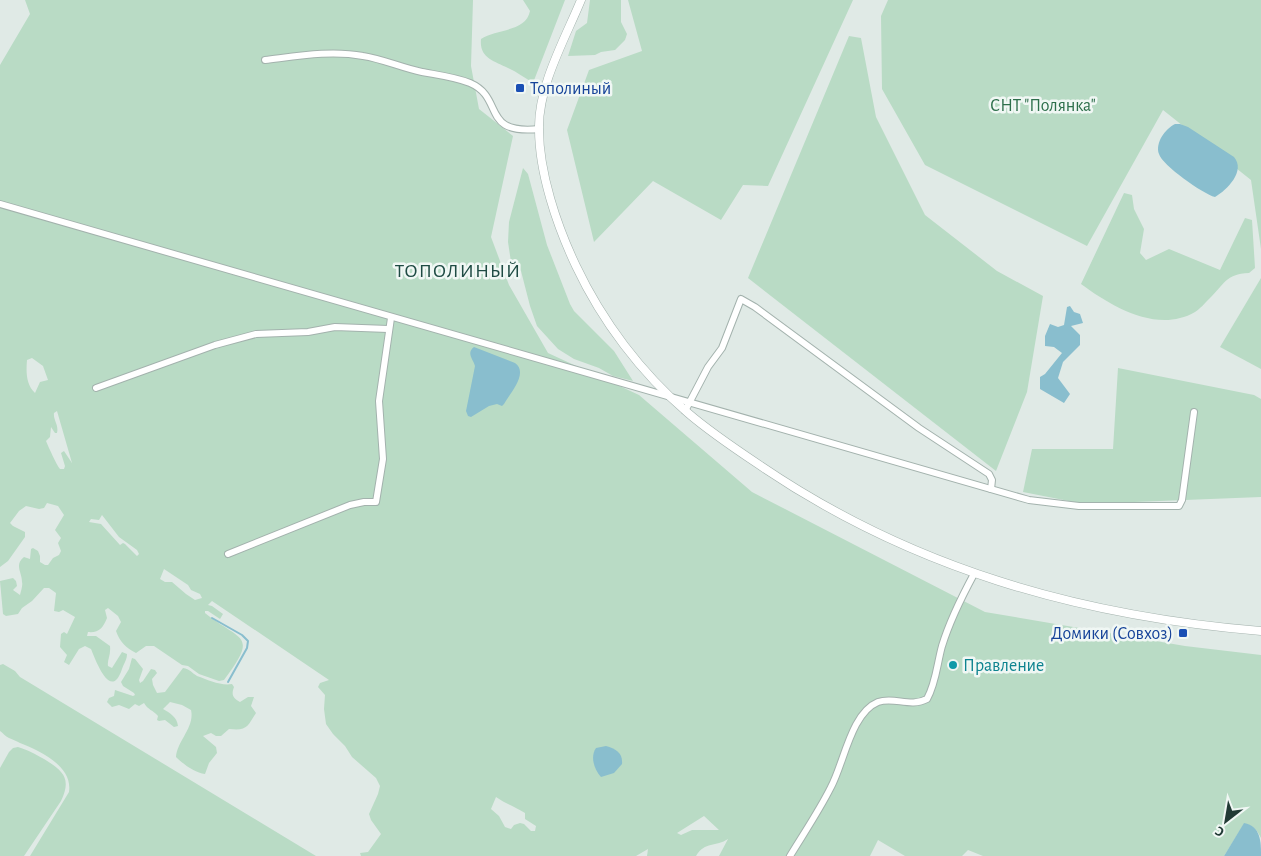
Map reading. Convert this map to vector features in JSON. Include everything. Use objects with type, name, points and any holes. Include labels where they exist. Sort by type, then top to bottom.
[{"type":"street","points":[[581,0],[545,91],[539,129],[541,155],[552,203],[567,247],[596,305],[636,358],[670,397],[685,411],[717,436],[776,476],[833,511],[916,551],[974,574],[1049,597],[1100,608],[1178,622],[1261,631]]},
{"type":"street","points":[[265,60],[326,53],[377,58],[404,68],[470,83],[481,89],[501,123],[525,130],[539,129]]},
{"type":"street","points":[[0,204],[1029,500],[1065,505],[1179,506],[1182,500],[1194,412]]},
{"type":"street","points":[[685,411],[708,367],[722,348],[741,299],[755,307],[919,428],[989,474],[992,480],[991,489]]},
{"type":"street","points":[[228,554],[350,505],[376,502],[383,459],[379,401],[391,318]]},
{"type":"street","points":[[96,388],[215,345],[256,334],[308,332],[335,327],[388,329]]},
{"type":"street","points":[[790,856],[830,790],[837,776],[853,730],[861,718],[879,702],[920,703],[927,699],[936,677],[950,621],[974,574]]},
{"type":"green space","points":[[25,0],[473,0],[471,66],[479,109],[513,136],[491,237],[509,285],[548,353],[639,395],[752,492],[985,612],[1185,646],[1261,655],[1261,838],[1254,828],[1244,824],[1224,856],[983,856],[968,850],[962,856],[905,856],[878,840],[870,856],[719,856],[728,839],[703,848],[696,856],[647,856],[648,849],[636,856],[361,856],[360,853],[368,852],[381,834],[369,814],[380,786],[376,778],[352,757],[326,724],[325,695],[318,687],[320,683],[329,680],[212,601],[208,605],[223,614],[220,619],[208,611],[205,611],[205,613],[236,635],[241,640],[243,646],[235,665],[224,680],[219,681],[199,674],[154,646],[146,646],[136,653],[132,651],[119,638],[116,631],[121,622],[118,616],[108,608],[105,610],[107,618],[102,627],[98,631],[88,632],[87,636],[96,636],[110,646],[108,666],[112,668],[122,652],[127,654],[118,678],[113,681],[104,676],[91,649],[85,646],[79,649],[69,665],[64,662],[67,655],[60,647],[61,634],[64,632],[67,634],[75,617],[63,610],[59,612],[54,611],[56,593],[49,588],[44,588],[18,614],[6,616],[3,614],[0,581],[13,578],[17,586],[13,590],[20,595],[22,578],[19,563],[24,557],[30,559],[31,549],[33,548],[38,551],[40,562],[45,565],[48,565],[53,558],[59,555],[61,551],[58,543],[61,538],[55,530],[64,515],[58,506],[47,503],[44,508],[39,509],[26,506],[19,511],[10,523],[25,532],[25,537],[8,561],[0,567],[0,65],[30,14]],"holes":[[[32,358],[43,366],[48,380],[40,382],[35,393],[28,382],[27,360]],[[57,411],[72,463],[64,451],[61,453],[65,466],[64,469],[58,467],[46,441],[50,437],[51,427],[57,433],[54,413]],[[102,515],[119,537],[137,550],[139,554],[137,556],[123,543],[120,545],[101,524],[89,522],[91,519],[99,520]],[[164,569],[188,585],[191,590],[200,594],[202,598],[195,600],[172,582],[165,582],[160,579]],[[496,797],[525,813],[525,819],[536,826],[535,831],[531,831],[524,824],[520,823],[514,825],[511,829],[505,827],[499,816],[491,809]],[[704,816],[719,830],[692,830],[681,835],[677,833]]]},
{"type":"green space","points":[[523,0],[565,0],[533,83],[515,71],[488,58],[482,51],[481,45],[481,39],[523,23],[530,11]]},
{"type":"green space","points":[[590,0],[621,0],[621,22],[627,34],[625,40],[615,50],[595,55],[568,56],[576,31],[587,23]]},
{"type":"green space","points":[[628,0],[853,0],[768,186],[743,185],[721,220],[653,181],[594,242],[567,130],[589,70],[642,51]]},
{"type":"green space","name":"СНТ \"Полянка\"","points":[[888,0],[1261,0],[1261,249],[1251,180],[1163,110],[1087,246],[925,165],[882,89],[881,16]]},
{"type":"green space","points":[[849,36],[861,38],[876,117],[925,215],[997,271],[1043,296],[1027,392],[996,471],[748,278]]},
{"type":"green space","points":[[523,168],[528,174],[547,245],[570,304],[574,311],[614,351],[633,381],[613,376],[599,368],[574,359],[558,349],[537,326],[521,271],[511,262],[508,242],[509,222]]},
{"type":"green space","points":[[1124,193],[1132,195],[1134,209],[1144,229],[1140,253],[1146,260],[1169,249],[1220,270],[1245,218],[1252,220],[1255,268],[1249,273],[1235,275],[1230,278],[1199,309],[1180,318],[1150,319],[1106,301],[1081,284]]},
{"type":"green space","points":[[1261,278],[1261,369],[1220,347]]},
{"type":"green space","points":[[1118,368],[1254,395],[1261,399],[1261,497],[1084,504],[1023,492],[1032,449],[1113,449]]},
{"type":"green space","points":[[132,658],[143,669],[139,680],[140,683],[151,669],[155,670],[157,673],[152,679],[157,693],[165,692],[183,668],[210,681],[232,684],[234,687],[233,696],[240,702],[248,697],[254,697],[251,706],[256,713],[246,727],[243,729],[229,729],[221,736],[211,733],[203,736],[216,747],[217,753],[209,763],[205,774],[189,768],[176,757],[179,745],[192,716],[191,710],[170,702],[163,709],[175,718],[178,726],[174,727],[165,720],[157,720],[158,716],[144,703],[139,706],[135,704],[129,709],[119,705],[112,707],[107,702],[109,698],[114,696],[115,690],[135,695],[123,686],[121,682],[129,669]]},
{"type":"green space","points":[[3,664],[15,671],[20,677],[316,856],[30,856],[69,792],[69,783],[66,774],[54,761],[0,731],[0,665]]},
{"type":"green space","points":[[18,747],[38,755],[61,771],[66,786],[61,801],[24,856],[0,856],[0,768],[9,752],[13,748]]},
{"type":"water","points":[[1175,124],[1188,127],[1234,157],[1237,162],[1238,168],[1234,180],[1215,197],[1202,191],[1167,165],[1159,154],[1158,145],[1162,137]]},
{"type":"water","points":[[1070,306],[1074,312],[1080,314],[1083,323],[1071,326],[1080,335],[1080,345],[1063,362],[1058,378],[1070,394],[1064,403],[1040,389],[1040,377],[1045,374],[1062,353],[1054,347],[1045,346],[1045,336],[1050,324],[1058,327],[1064,325],[1067,307]]},
{"type":"water","points":[[474,347],[515,363],[519,367],[520,372],[517,383],[502,406],[497,404],[489,406],[471,417],[468,416],[466,411],[475,366],[470,352]]},
{"type":"water","points":[[606,746],[618,752],[622,764],[614,773],[601,777],[596,770],[593,755],[596,748]]},
{"type":"water","points":[[1244,823],[1254,827],[1257,831],[1260,840],[1261,856],[1224,856]]},
{"type":"waterway","points":[[212,618],[242,635],[248,641],[247,648],[228,682]]},
{"type":"place","name":"Тополиный","points":[[520,88]]},
{"type":"place","name":"Домики (Совхоз)","points":[[1183,633]]},
{"type":"place","name":"Правление","points":[[953,665]]},
{"type":"district","name":"ТОПОЛИНЫЙ","points":[[458,270]]}]
